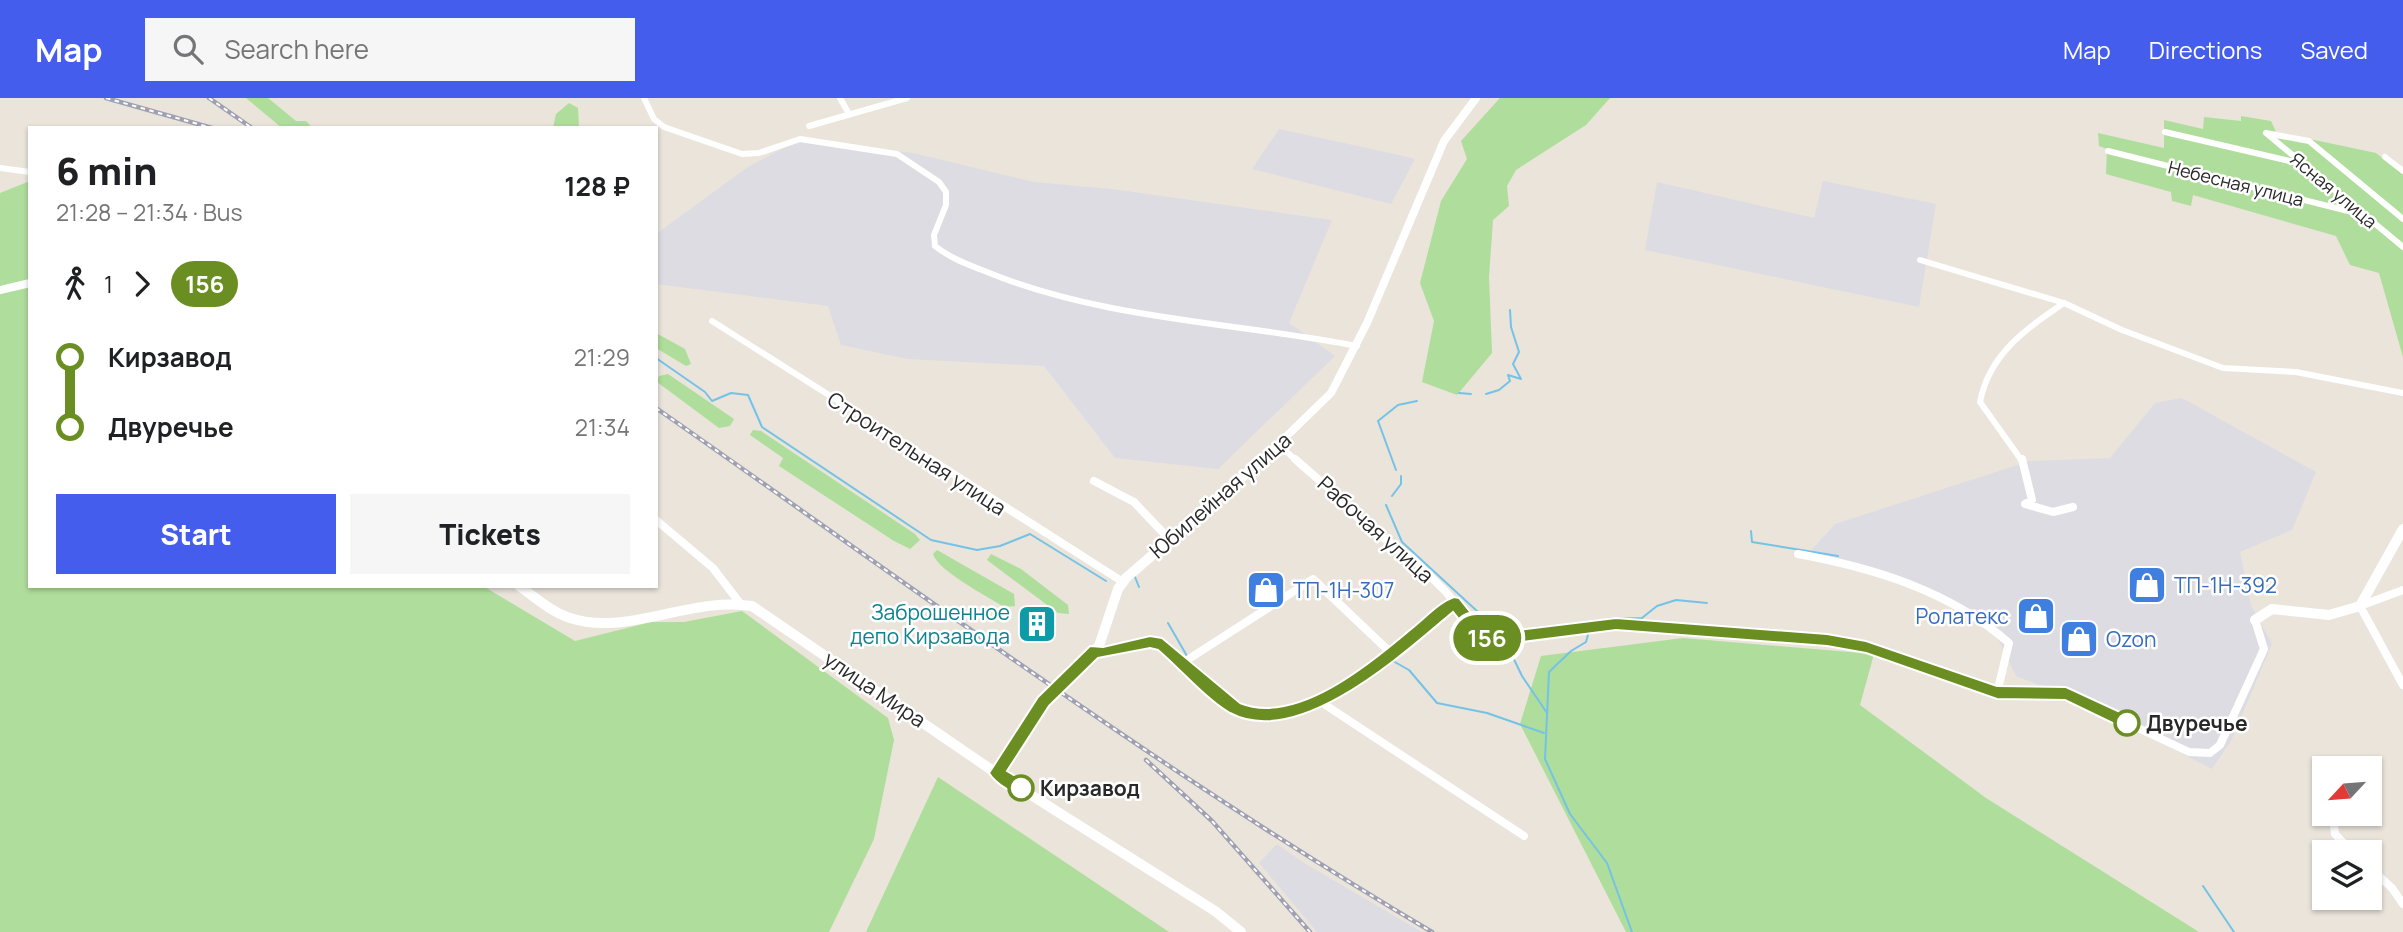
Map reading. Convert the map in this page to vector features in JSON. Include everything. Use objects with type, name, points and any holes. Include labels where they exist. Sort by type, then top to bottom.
[{"type":"main road","name":"Юбилейная улица","points":[[996,773],[1043,702],[1096,650],[1123,582],[1169,539],[1279,446],[1331,393],[1357,346],[1444,141],[1476,98]]},
{"type":"main road","points":[[0,290],[28,283]]},
{"type":"main road","points":[[2255,620],[2272,609],[2342,615],[2360,606],[2403,529]]},
{"type":"main road","points":[[522,588],[570,618],[586,621],[740,602]]},
{"type":"main road","name":"улица Мира","points":[[740,602],[752,606],[996,773]]},
{"type":"main road","points":[[996,773],[1214,911],[1241,932]]},
{"type":"street","points":[[644,98],[654,119],[664,127],[742,154],[766,152],[800,139],[897,155],[939,182],[946,192],[946,205],[934,235],[935,246],[981,271],[1022,286],[1099,304],[1357,346]]},
{"type":"street","points":[[840,98],[849,114]]},
{"type":"street","points":[[809,126],[907,98]]},
{"type":"street","points":[[2165,132],[2302,164]]},
{"type":"street","name":"Ясная улица","points":[[2403,219],[2309,142],[2266,133],[2403,247]]},
{"type":"street","name":"Небесная улица","points":[[2108,151],[2364,215]]},
{"type":"street","points":[[2385,157],[2403,171]]},
{"type":"street","points":[[0,168],[28,172]]},
{"type":"street","points":[[1920,260],[2064,303],[2122,330],[2223,368],[2296,372],[2403,393]]},
{"type":"street","points":[[2064,303],[2015,337],[1981,385],[1980,402],[2003,429],[2023,463],[2032,488],[2032,500],[2025,504],[2053,512],[2073,507]]},
{"type":"street","name":"Строительная улица","points":[[712,321],[1123,582]]},
{"type":"street","name":"Рабочая улица","points":[[1279,446],[1350,507],[1361,522],[1412,558],[1478,632],[1492,640],[1616,624],[1827,640],[1866,647],[1997,693],[2066,694],[2180,749],[2196,754],[2210,753],[2220,744],[2264,649],[2255,620]]},
{"type":"street","points":[[1094,481],[1136,504],[1149,516],[1153,529],[1169,539]]},
{"type":"street","points":[[658,522],[713,567],[730,584],[740,602]]},
{"type":"street","points":[[1798,554],[1833,561],[1931,591],[1999,633],[2009,643],[1997,693]]},
{"type":"street","points":[[1184,662],[1313,579],[1392,654]]},
{"type":"street","points":[[2403,590],[2360,606],[2403,685]]},
{"type":"street","points":[[1096,650],[1103,653],[1150,642],[1162,644],[1222,700],[1248,713],[1272,713],[1321,702],[1392,654],[1454,603]]},
{"type":"street","points":[[1321,702],[1524,836]]},
{"type":"street","points":[[2382,879],[2403,904]]},
{"type":"shaded area","points":[[1279,129],[1415,159],[1391,204],[1252,169]]},
{"type":"shaded area","points":[[801,139],[913,153],[1034,182],[1112,189],[1332,220],[1289,323],[1335,356],[1218,469],[1115,458],[1044,366],[908,359],[841,345],[828,306],[658,284],[658,233],[748,167]]},
{"type":"shaded area","points":[[1823,181],[1936,204],[1919,307],[1645,250],[1657,182],[1814,218]]},
{"type":"shaded area","points":[[2182,398],[2316,472],[2292,530],[2240,552],[2251,605],[2272,644],[2231,741],[2212,769],[2076,699],[2016,676],[1994,631],[1923,590],[1806,556],[1835,524],[2030,461],[2110,458],[2155,403]]},
{"type":"shaded area","points":[[1277,844],[1304,863],[1422,932],[1317,932],[1259,863]]},
{"type":"green space","points":[[246,98],[268,98],[296,121],[306,121],[311,126],[280,126]]},
{"type":"green space","points":[[1500,98],[1610,98],[1586,125],[1516,170],[1507,186],[1509,206],[1493,220],[1489,277],[1492,353],[1457,395],[1422,382],[1434,321],[1420,283],[1441,201],[1467,159],[1461,141]]},
{"type":"green space","points":[[569,103],[578,108],[579,126],[553,126],[556,114]]},
{"type":"green space","points":[[2241,116],[2271,121],[2276,132],[2376,153],[2403,174],[2403,357],[2379,273],[2350,265],[2336,236],[2193,195],[2191,206],[2172,201],[2171,192],[2106,174],[2107,149],[2099,146],[2098,133],[2164,148],[2164,120],[2203,129],[2204,117],[2241,121]]},
{"type":"green space","points":[[28,182],[28,588],[486,588],[575,641],[651,622],[684,622],[742,611],[888,718],[894,740],[874,839],[829,932],[0,932],[0,193]]},
{"type":"green space","points":[[658,334],[685,349],[691,364],[686,366],[658,349]]},
{"type":"green space","points":[[668,374],[734,419],[730,426],[719,428],[658,383],[659,376]]},
{"type":"green space","points":[[753,430],[761,431],[915,534],[920,540],[910,549],[894,541],[779,466],[783,458],[750,435]]},
{"type":"green space","points":[[937,550],[1014,594],[1015,606],[1004,607],[953,575],[937,561],[933,554]]},
{"type":"green space","points":[[991,554],[1021,569],[1068,605],[1069,614],[1058,613],[987,560]]},
{"type":"green space","points":[[1683,638],[1874,654],[1860,705],[1986,798],[2199,932],[1626,932],[1520,724],[1541,656]]},
{"type":"green space","points":[[938,777],[1169,932],[866,932]]},
{"type":"waterway","points":[[1486,394],[1499,390],[1510,381],[1508,375],[1521,379],[1513,364],[1519,352],[1511,327],[1510,310]]},
{"type":"waterway","points":[[658,359],[705,392],[712,401],[731,393],[748,395],[762,427],[931,540],[977,550],[1000,546],[1030,534],[1106,581]]},
{"type":"waterway","points":[[1459,393],[1471,394]]},
{"type":"waterway","points":[[1396,470],[1378,421],[1398,405],[1417,401]]},
{"type":"waterway","points":[[1392,496],[1401,484],[1401,476]]},
{"type":"waterway","points":[[1386,505],[1402,542],[1503,635]]},
{"type":"waterway","points":[[1751,531],[1752,542],[1838,556]]},
{"type":"waterway","points":[[1135,577],[1139,587]]},
{"type":"waterway","points":[[1589,624],[1609,619],[1642,618],[1657,606],[1676,600],[1707,603]]},
{"type":"waterway","points":[[1168,623],[1187,656]]},
{"type":"waterway","points":[[1589,631],[1586,642],[1571,651],[1549,672],[1545,759],[1570,814],[1607,863],[1632,932]]},
{"type":"waterway","points":[[1507,645],[1522,676],[1547,713]]},
{"type":"waterway","points":[[1393,661],[1409,670],[1437,703],[1487,713],[1544,733]]},
{"type":"waterway","points":[[1192,663],[1226,697],[1249,707]]},
{"type":"waterway","points":[[1309,701],[1373,663]]},
{"type":"waterway","points":[[2203,886],[2234,932]]},
{"type":"railway","points":[[106,98],[205,126]]},
{"type":"railway","points":[[209,98],[249,126]]},
{"type":"railway","points":[[658,409],[1136,744],[1332,871],[1432,932]]},
{"type":"railway","points":[[1146,760],[1212,821],[1310,932]]},
{"type":"bus line","name":"156","points":[[1021,788],[996,773],[1043,702],[1096,650],[1103,653],[1127,645],[1150,642],[1162,644],[1234,708],[1248,713],[1272,713],[1321,702],[1390,656],[1454,603],[1478,632],[1492,640],[1616,624],[1827,640],[1866,647],[1997,693],[2066,694],[2127,723]]},
{"type":"place","name":"ТП-1Н-392","points":[[2147,585]]},
{"type":"place","name":"ТП-1Н-307","points":[[1266,590]]},
{"type":"place","name":"Ролатекс","points":[[2036,616]]},
{"type":"place","name":"Заброшенное депо Кирзавода","points":[[1037,624]]},
{"type":"place","name":"Ozon","points":[[2079,639]]},
{"type":"place","name":"Двуречье","points":[[2127,723]]},
{"type":"place","name":"Кирзавод","points":[[1021,788]]}]
